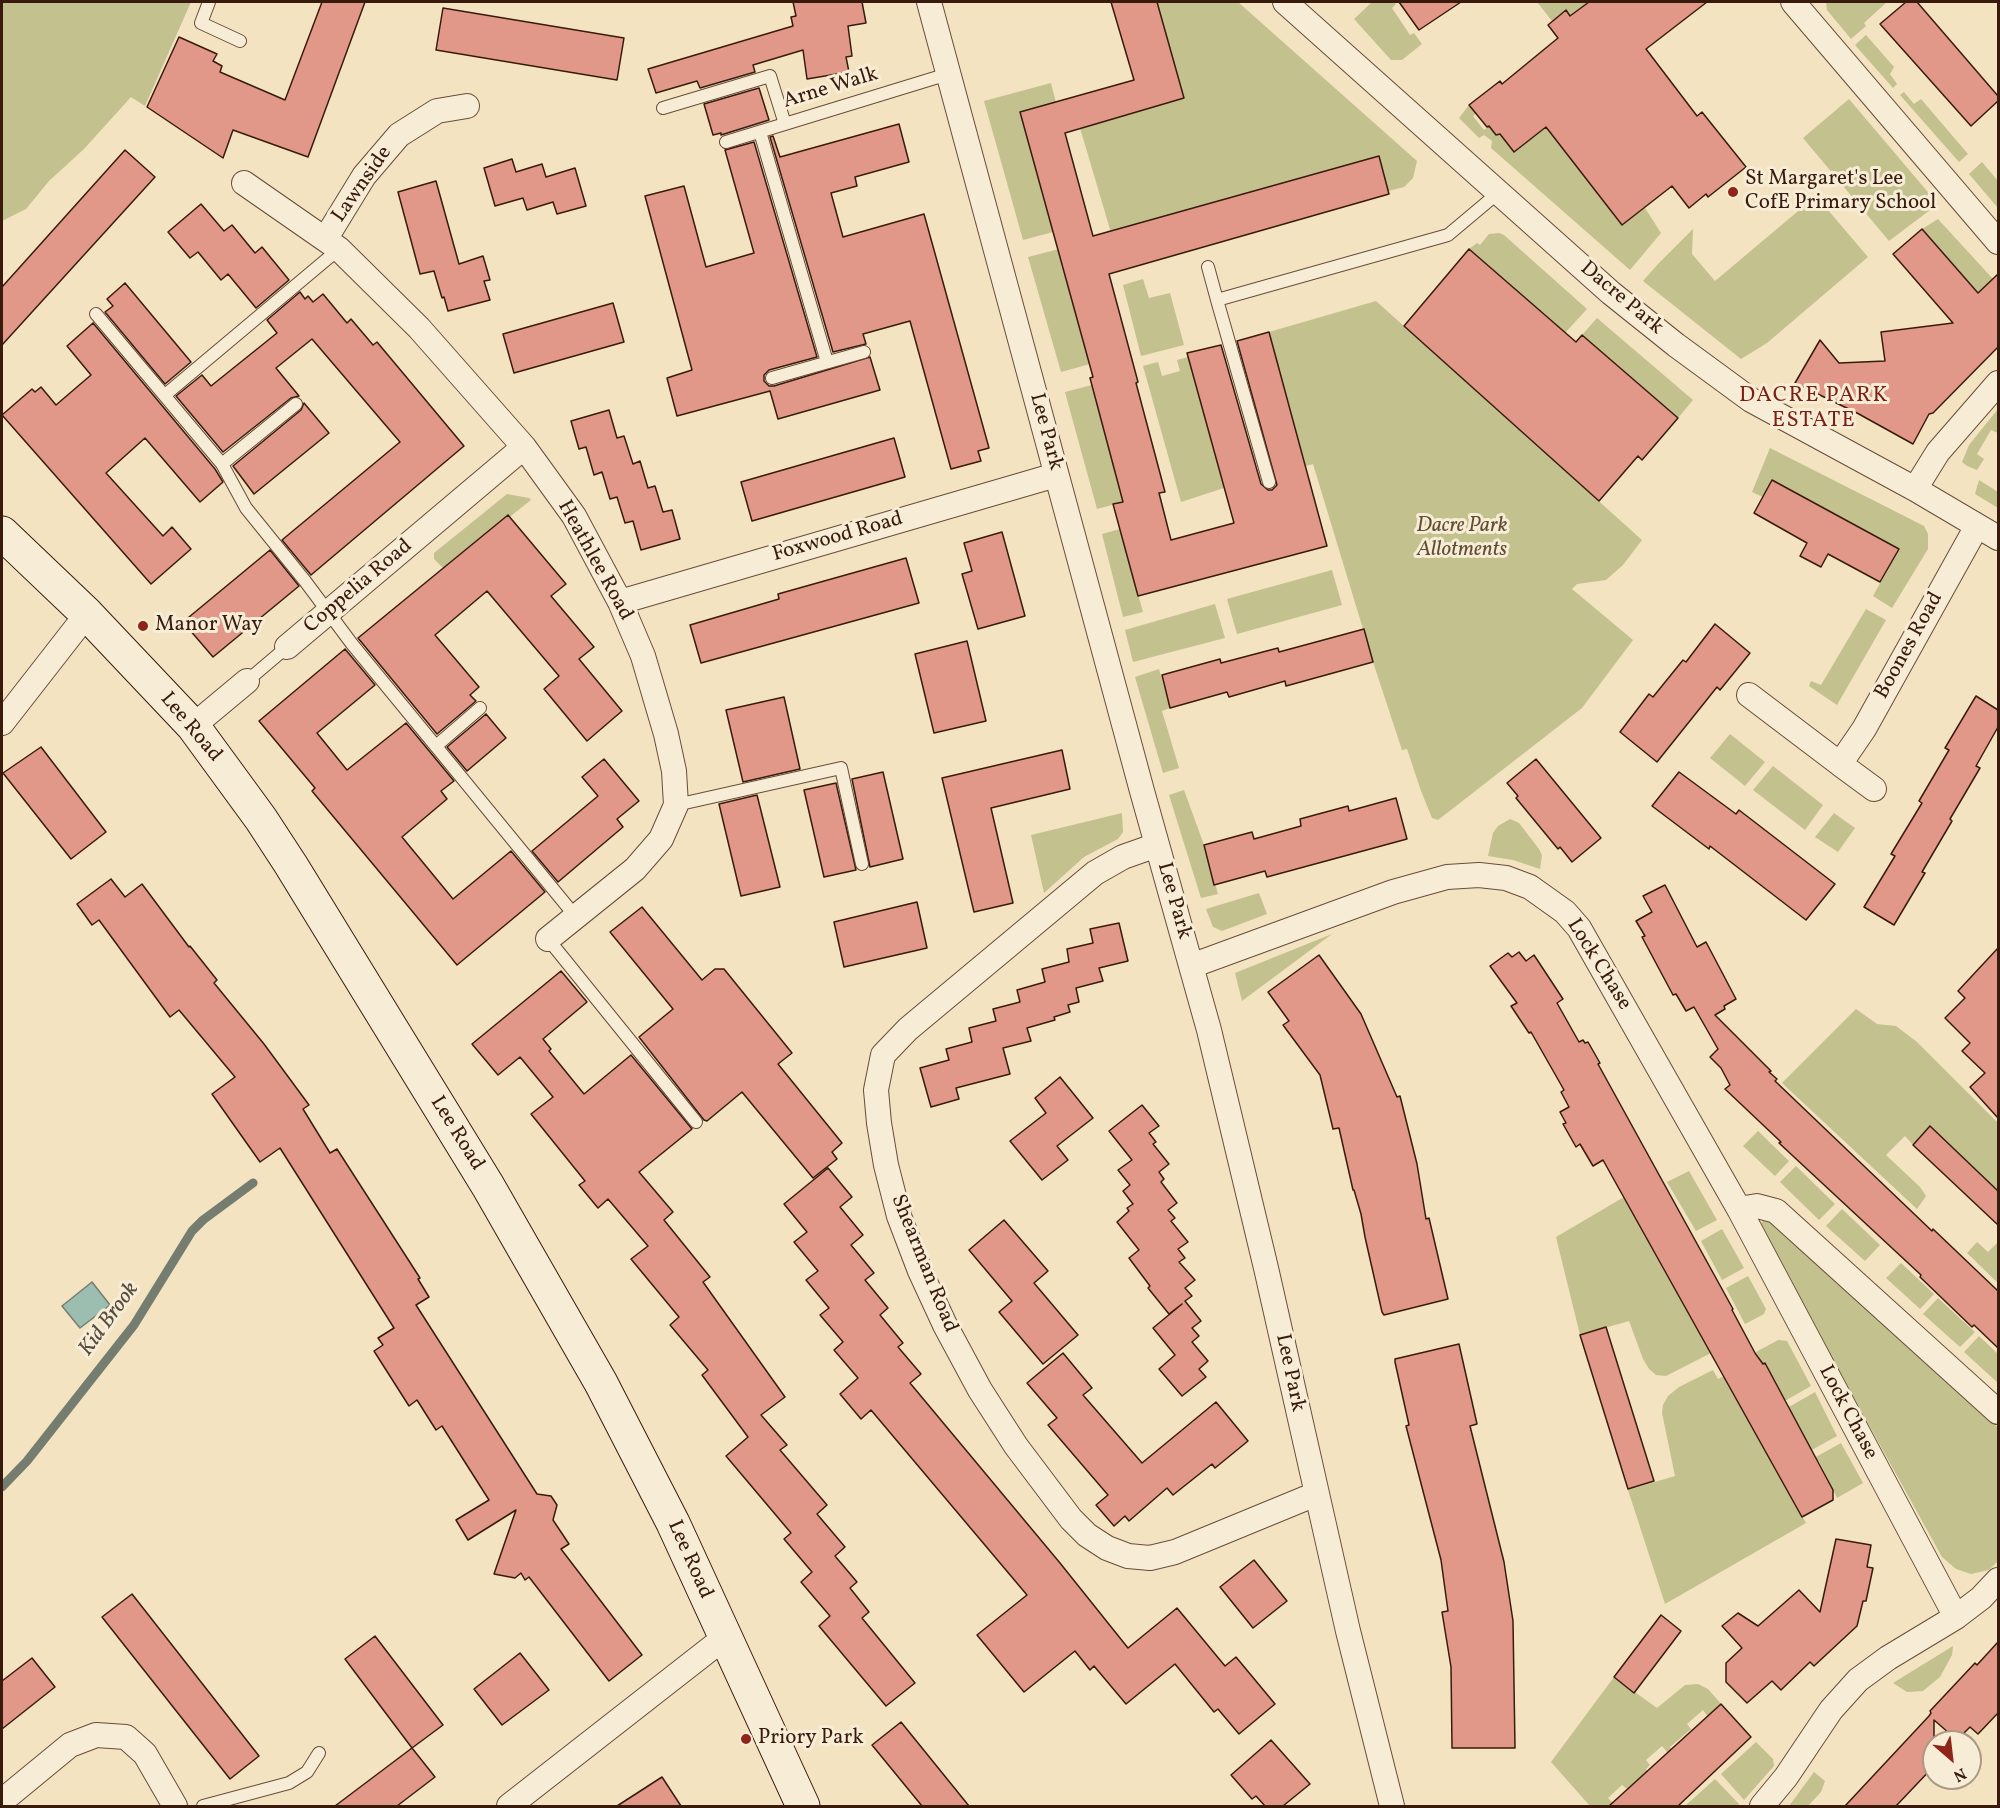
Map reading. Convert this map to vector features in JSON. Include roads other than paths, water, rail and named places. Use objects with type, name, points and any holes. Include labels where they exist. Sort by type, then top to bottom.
[{"type":"main road","name":"Lee Road","points":[[2,532],[87,614],[193,726],[261,819],[291,865],[498,1202],[601,1383],[673,1523],[803,1806]]},
{"type":"street","name":"Lee Park","points":[[929,2],[1209,1030],[1266,1268],[1316,1494],[1392,1806]]},
{"type":"street","name":"Dacre Park","points":[[1285,2],[1611,293],[1676,345],[1751,400],[1915,489],[1998,538]]},
{"type":"street","points":[[1793,2],[1998,242]]},
{"type":"street","name":"Lawnside","points":[[332,244],[364,176],[399,135],[437,111],[467,106]]},
{"type":"street","name":"Heathlee Road","points":[[244,183],[332,244],[419,328],[524,447],[574,516],[620,602],[643,657],[666,734],[674,771],[676,805],[661,839],[635,869],[548,939]]},
{"type":"street","points":[[1915,489],[1938,452],[1998,383]]},
{"type":"street","name":"Coppelia Road","points":[[287,647],[524,447]]},
{"type":"street","name":"Foxwood Road","points":[[620,602],[1056,475]]},
{"type":"street","name":"Boones Road","points":[[1840,764],[1864,729],[1977,526]]},
{"type":"street","points":[[2,723],[87,614]]},
{"type":"street","name":"Coppelia Road","points":[[193,726],[247,681]]},
{"type":"street","points":[[1749,695],[1874,789]]},
{"type":"street","name":"Shearman Road","points":[[1157,845],[1123,857],[1095,873],[908,1029],[883,1055],[876,1090],[886,1165],[899,1216],[921,1271],[945,1325],[980,1390],[1016,1446],[1071,1518],[1087,1535],[1107,1548],[1128,1556],[1150,1558],[1175,1552],[1316,1494]]},
{"type":"street","name":"Lock Chase","points":[[1191,966],[1393,892],[1448,877],[1479,875],[1506,878],[1530,887],[1565,912],[1579,928],[1739,1209],[1956,1617]]},
{"type":"street","points":[[1739,1209],[1757,1206],[1776,1211],[1998,1412]]},
{"type":"street","points":[[1762,1806],[1786,1777],[1831,1710],[1858,1680],[1888,1658],[1956,1617],[1981,1598],[1998,1580]]},
{"type":"street","points":[[508,1806],[724,1638]]},
{"type":"street","points":[[2,1801],[70,1745],[96,1735],[126,1737],[145,1754],[175,1806]]},
{"type":"lane","points":[[209,2],[201,23],[240,40]]},
{"type":"lane","name":"Arne Walk","points":[[726,142],[948,74]]},
{"type":"lane","points":[[663,108],[770,76],[785,123]]},
{"type":"lane","points":[[760,132],[827,362]]},
{"type":"lane","points":[[1217,300],[1448,235],[1498,193]]},
{"type":"lane","points":[[165,395],[332,244]]},
{"type":"lane","points":[[1208,267],[1269,482]]},
{"type":"lane","points":[[96,314],[222,464],[246,508],[576,917]]},
{"type":"lane","points":[[772,378],[864,352]]},
{"type":"lane","points":[[222,464],[296,404]]},
{"type":"lane","name":"Coppelia Road","points":[[247,681],[287,647]]},
{"type":"lane","points":[[436,746],[480,708]]},
{"type":"lane","points":[[676,805],[841,768],[862,864]]},
{"type":"lane","points":[[548,939],[696,1122]]},
{"type":"lane","points":[[203,1806],[289,1783],[307,1772],[319,1753]]},
{"type":"waterway","name":"Kid Brook","points":[[2,1487],[27,1461],[134,1325],[192,1231],[203,1220],[253,1183]]},
{"type":"place","name":"St Margaret's Lee CofE Primary School","points":[[1733,192]]},
{"type":"place","name":"Manor Way","points":[[143,626]]},
{"type":"place","name":"Priory Park","points":[[746,1739]]},
{"type":"district","name":"DACRE PARK ESTATE","points":[[1814,410]]},
{"type":"park label","name":"Dacre Park Allotments","points":[[1462,539]]}]
